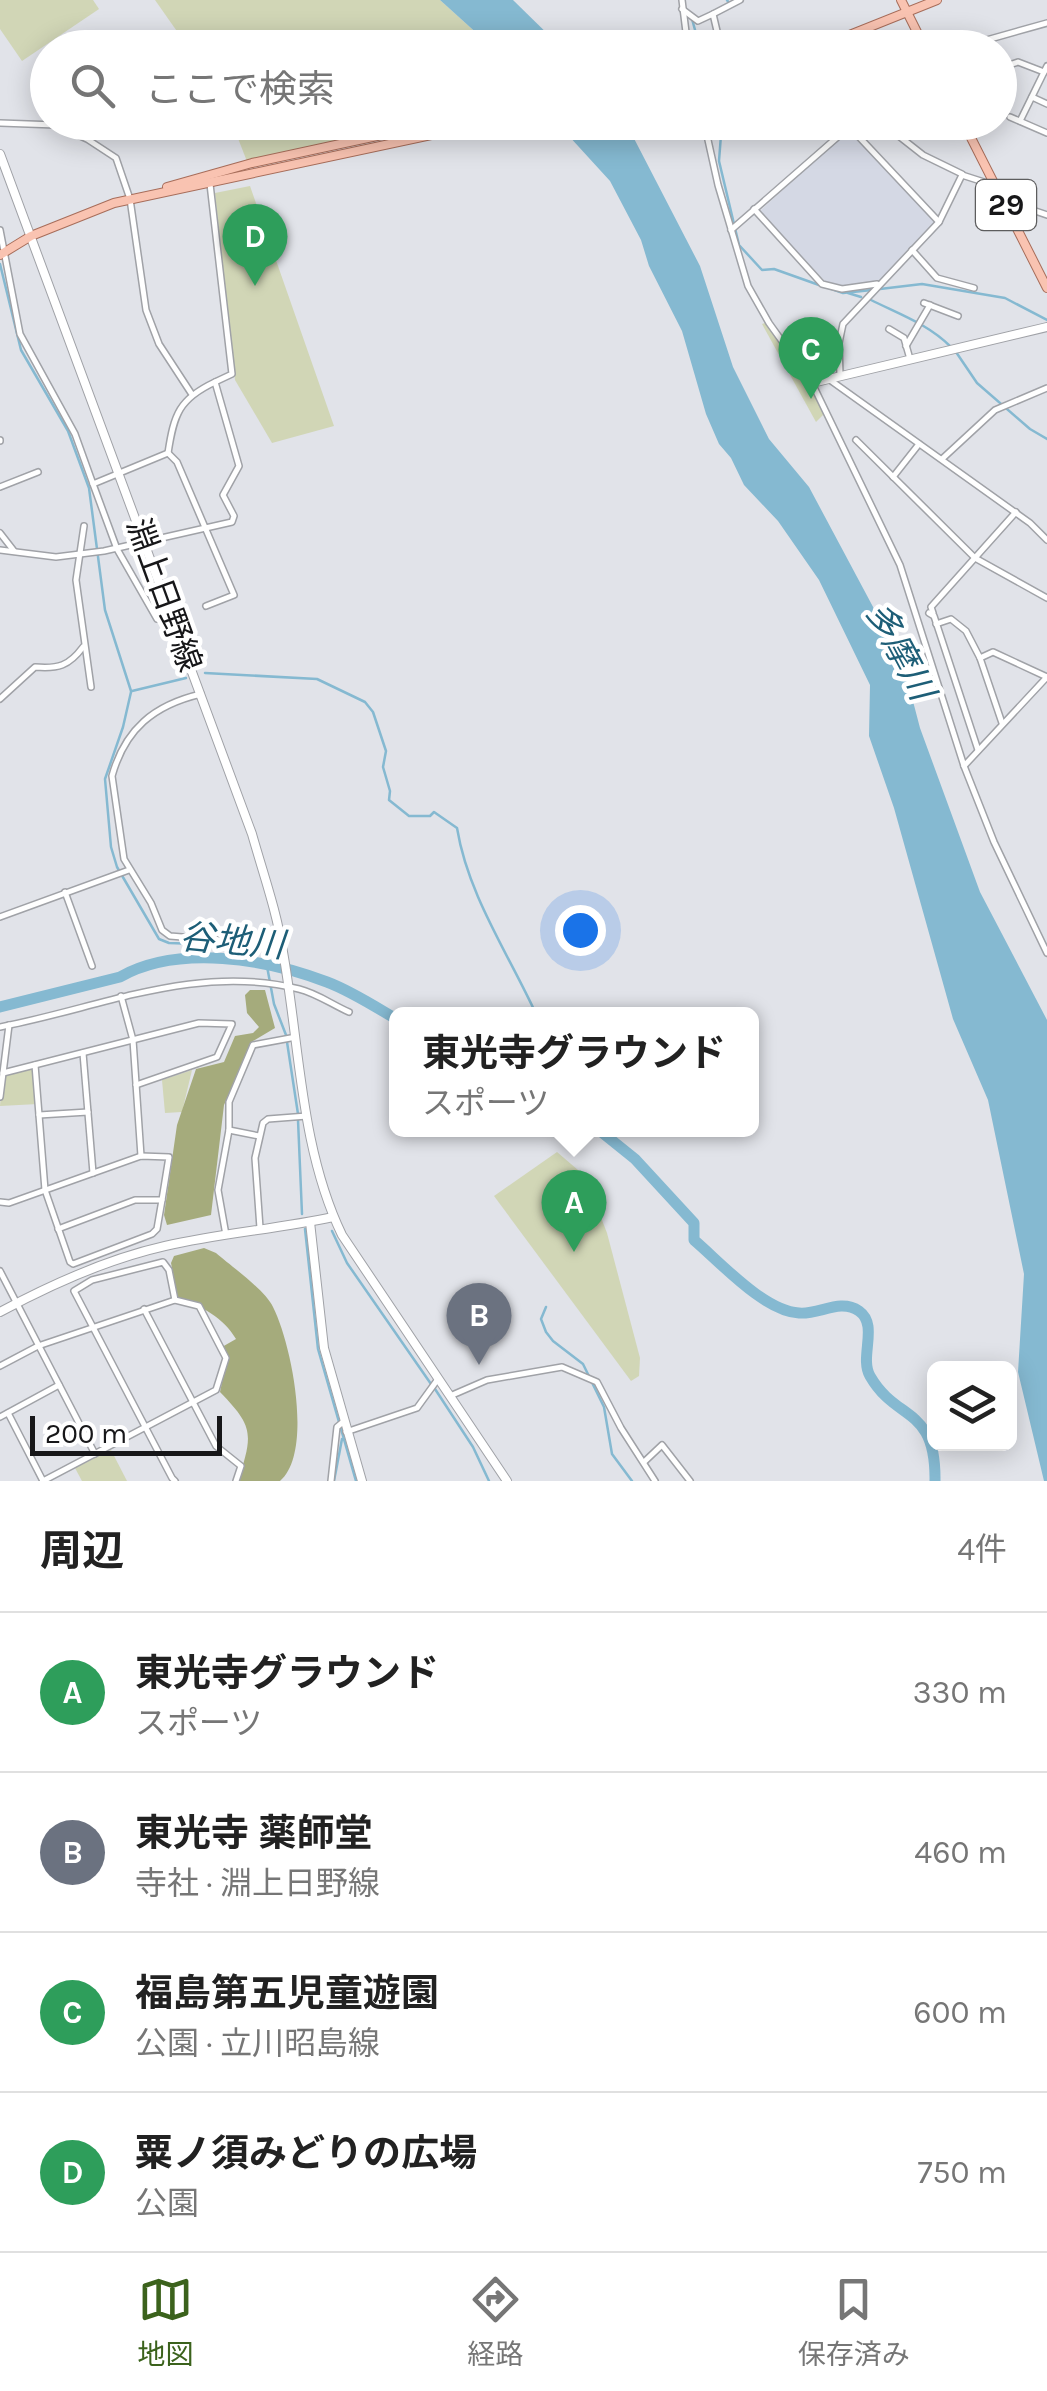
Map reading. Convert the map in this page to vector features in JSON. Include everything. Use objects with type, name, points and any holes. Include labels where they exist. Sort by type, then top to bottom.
[{"type":"main road","points":[[901,0],[916,30]]},
{"type":"main road","points":[[864,30],[938,0]]},
{"type":"main road","points":[[2,253],[79,215],[252,163],[359,140]]},
{"type":"main road","points":[[130,199],[409,140]]},
{"type":"main road","name":"29","points":[[972,140],[1047,288]]},
{"type":"main road","name":"淵上日野線","points":[[0,154],[252,834],[282,945],[288,986]]},
{"type":"main road","points":[[812,383],[1047,327]]},
{"type":"main road","points":[[288,986],[307,1116],[333,1217],[507,1481]]},
{"type":"main road","points":[[0,1312],[70,1278],[133,1255],[333,1217]]},
{"type":"main road","points":[[310,1222],[324,1348],[362,1481]]},
{"type":"street","points":[[682,0],[686,30]]},
{"type":"street","points":[[684,9],[698,21],[740,0]]},
{"type":"street","points":[[713,14],[717,30]]},
{"type":"street","points":[[1017,32],[1047,23]]},
{"type":"street","points":[[1017,62],[1046,69],[1020,121]]},
{"type":"street","points":[[1032,97],[1047,104]]},
{"type":"street","points":[[1017,120],[1047,133]]},
{"type":"street","points":[[0,123],[30,125]]},
{"type":"street","points":[[89,140],[116,158],[130,199],[146,310],[159,344],[191,393]]},
{"type":"street","points":[[709,140],[754,300],[812,383],[908,582],[964,766],[994,842],[1047,953]]},
{"type":"street","points":[[733,228],[830,140]]},
{"type":"street","points":[[861,140],[939,222]]},
{"type":"street","points":[[903,140],[923,156],[996,186]]},
{"type":"street","points":[[840,375],[839,343],[844,324],[939,222],[962,174]]},
{"type":"street","points":[[168,453],[176,418],[191,393],[232,374],[210,184]]},
{"type":"street","points":[[1003,200],[1047,215]]},
{"type":"street","points":[[754,209],[822,284],[842,289],[876,288]]},
{"type":"street","points":[[0,230],[20,334],[75,434],[117,548],[156,619],[173,620]]},
{"type":"street","points":[[912,250],[937,278],[974,288]]},
{"type":"street","points":[[906,346],[927,304],[955,313]]},
{"type":"street","points":[[889,329],[904,338],[910,359]]},
{"type":"street","points":[[827,378],[1016,512],[1047,540]]},
{"type":"street","points":[[0,550],[56,556],[96,552],[232,522],[234,516],[223,495],[239,466],[215,382]]},
{"type":"street","points":[[942,459],[981,420],[1047,388]]},
{"type":"street","points":[[856,440],[975,558],[1047,598]]},
{"type":"street","points":[[893,477],[920,443]]},
{"type":"street","points":[[93,484],[168,453]]},
{"type":"street","points":[[168,453],[177,462],[234,595],[206,606]]},
{"type":"street","points":[[1,485],[38,472]]},
{"type":"street","points":[[978,750],[931,607],[1016,512]]},
{"type":"street","points":[[84,526],[76,580],[91,688]]},
{"type":"street","points":[[0,534],[15,552]]},
{"type":"street","points":[[936,624],[951,619],[966,631],[980,658],[1002,724]]},
{"type":"street","points":[[0,699],[35,667],[58,669],[83,647]]},
{"type":"street","points":[[964,766],[1047,677],[993,652],[980,658]]},
{"type":"street","points":[[201,694],[137,724],[116,763],[112,776],[124,872],[151,903],[162,930],[170,936],[282,945]]},
{"type":"street","points":[[0,917],[124,872]]},
{"type":"street","points":[[65,892],[92,966]]},
{"type":"street","points":[[0,1027],[122,996],[200,982],[238,981],[298,988],[348,1012]]},
{"type":"street","points":[[122,996],[133,1040],[141,1156]]},
{"type":"street","points":[[4,1073],[199,1023],[232,1024],[217,1057],[136,1085]]},
{"type":"street","points":[[0,1097],[9,1026]]},
{"type":"street","points":[[226,1235],[218,1190],[229,1130],[229,1102],[252,1044],[296,1037]]},
{"type":"street","points":[[83,1053],[93,1172]]},
{"type":"street","points":[[0,1202],[9,1203],[44,1190],[93,1172],[141,1156],[169,1157],[157,1230],[73,1264],[44,1190],[35,1065]]},
{"type":"street","points":[[38,1116],[88,1112]]},
{"type":"street","points":[[260,1228],[255,1158],[263,1123],[268,1119],[307,1116]]},
{"type":"street","points":[[229,1130],[259,1136]]},
{"type":"street","points":[[58,1229],[135,1200],[162,1200]]},
{"type":"street","points":[[171,1480],[74,1291],[92,1280],[165,1263],[174,1300]]},
{"type":"street","points":[[0,1271],[94,1454]]},
{"type":"street","points":[[0,1366],[38,1346],[174,1300],[200,1306],[226,1358],[216,1390],[43,1481],[8,1413]]},
{"type":"street","points":[[144,1309],[216,1446],[241,1466],[236,1481]]},
{"type":"street","points":[[450,1396],[487,1380],[562,1367],[585,1376],[607,1397],[620,1428],[655,1481]]},
{"type":"street","points":[[330,1481],[336,1427],[417,1408],[438,1379]]},
{"type":"street","points":[[0,1417],[59,1385]]},
{"type":"street","points":[[643,1463],[662,1445],[690,1481]]},
{"type":"shaded area","points":[[837,140],[859,140],[935,221],[877,282],[844,286],[825,281],[759,212]]},
{"type":"green space","points":[[0,0],[93,0],[99,9],[68,30],[30,30],[30,56],[22,61],[0,29]]},
{"type":"green space","points":[[155,0],[440,0],[473,30],[176,30]]},
{"type":"green space","points":[[239,140],[362,140],[248,164]]},
{"type":"green space","points":[[250,186],[334,426],[272,443],[235,380],[215,193]]},
{"type":"green space","points":[[762,324],[809,382],[824,414],[816,422]]},
{"type":"green space","points":[[250,990],[265,990],[275,1028],[253,1041],[224,1105],[211,1215],[167,1225],[164,1215],[177,1125],[196,1069],[224,1062],[235,1036],[253,1033],[259,1027],[247,1013],[245,995]]},
{"type":"green space","points":[[35,1065],[38,1104],[0,1106],[3,1073]]},
{"type":"green space","points":[[192,1070],[182,1112],[165,1113],[162,1080]]},
{"type":"green space","points":[[557,1152],[585,1176],[607,1233],[640,1358],[639,1376],[631,1381],[494,1196]]},
{"type":"green space","points":[[204,1248],[216,1253],[263,1293],[280,1323],[292,1370],[297,1422],[290,1467],[280,1481],[238,1481],[247,1432],[239,1414],[220,1392],[227,1358],[222,1347],[236,1339],[211,1313],[178,1299],[171,1263],[174,1256]]},
{"type":"green space","points":[[111,1450],[127,1481],[82,1481],[75,1468]]},
{"type":"water","points":[[440,0],[513,0],[544,30],[473,30]]},
{"type":"water","points":[[573,140],[635,140],[700,266],[733,367],[769,439],[809,487],[903,663],[920,728],[980,892],[1047,1020],[1047,1481],[1018,1372],[1024,1274],[988,1100],[953,1019],[894,808],[869,736],[870,685],[819,580],[778,521],[744,485],[719,444],[706,414],[682,331],[610,181]]},
{"type":"waterway","points":[[692,19],[695,30]]},
{"type":"waterway","points":[[721,140],[719,161],[739,245],[762,270],[774,269],[819,285]]},
{"type":"waterway","points":[[0,264],[21,350],[68,431],[89,488],[105,610],[131,691]]},
{"type":"waterway","points":[[880,289],[922,284],[1005,298],[1047,320]]},
{"type":"waterway","points":[[826,287],[843,293],[872,290]]},
{"type":"waterway","points":[[848,293],[861,297]]},
{"type":"waterway","points":[[871,300],[923,326],[951,347]]},
{"type":"waterway","points":[[956,352],[977,383],[1047,439]]},
{"type":"waterway","points":[[205,673],[317,679],[365,702],[373,712],[386,751],[383,767],[389,800],[409,816],[430,816],[434,812],[457,828],[479,900],[532,1007]]},
{"type":"waterway","points":[[132,691],[186,678]]},
{"type":"waterway","points":[[131,692],[105,779],[111,847],[117,867],[159,939],[169,943],[257,946]]},
{"type":"waterway","points":[[246,963],[248,946]]},
{"type":"waterway","points":[[264,950],[274,1004],[286,1035]]},
{"type":"waterway","name":"谷地川","points":[[0,1007],[120,977],[143,967],[195,958],[250,962],[303,974],[354,994],[389,1015]]},
{"type":"waterway","points":[[287,1042],[298,1114]]},
{"type":"waterway","points":[[298,1120],[302,1214]]},
{"type":"waterway","name":"谷地川","points":[[608,1137],[635,1159],[694,1223],[694,1240],[758,1295],[799,1313],[844,1306],[865,1317],[870,1376],[892,1402],[922,1427],[934,1457],[935,1481]]},
{"type":"waterway","points":[[305,1229],[318,1349],[356,1481]]},
{"type":"waterway","points":[[332,1231],[347,1263],[431,1384]]},
{"type":"waterway","points":[[546,1307],[541,1319],[546,1332],[583,1364],[604,1407],[612,1454],[632,1481]]},
{"type":"waterway","points":[[435,1389],[473,1447],[489,1481]]},
{"type":"waterway","points":[[334,1481],[342,1439]]},
{"type":"place","name":"粟ノ須みどりの広場","points":[[255,286]]},
{"type":"place","name":"福島第五児童遊園","points":[[811,399]]},
{"type":"place","name":"東光寺グラウンド","points":[[574,1252]]},
{"type":"place","name":"東光寺 薬師堂","points":[[479,1365]]},
{"type":"water label","name":"多摩川","points":[[900,651]]}]
